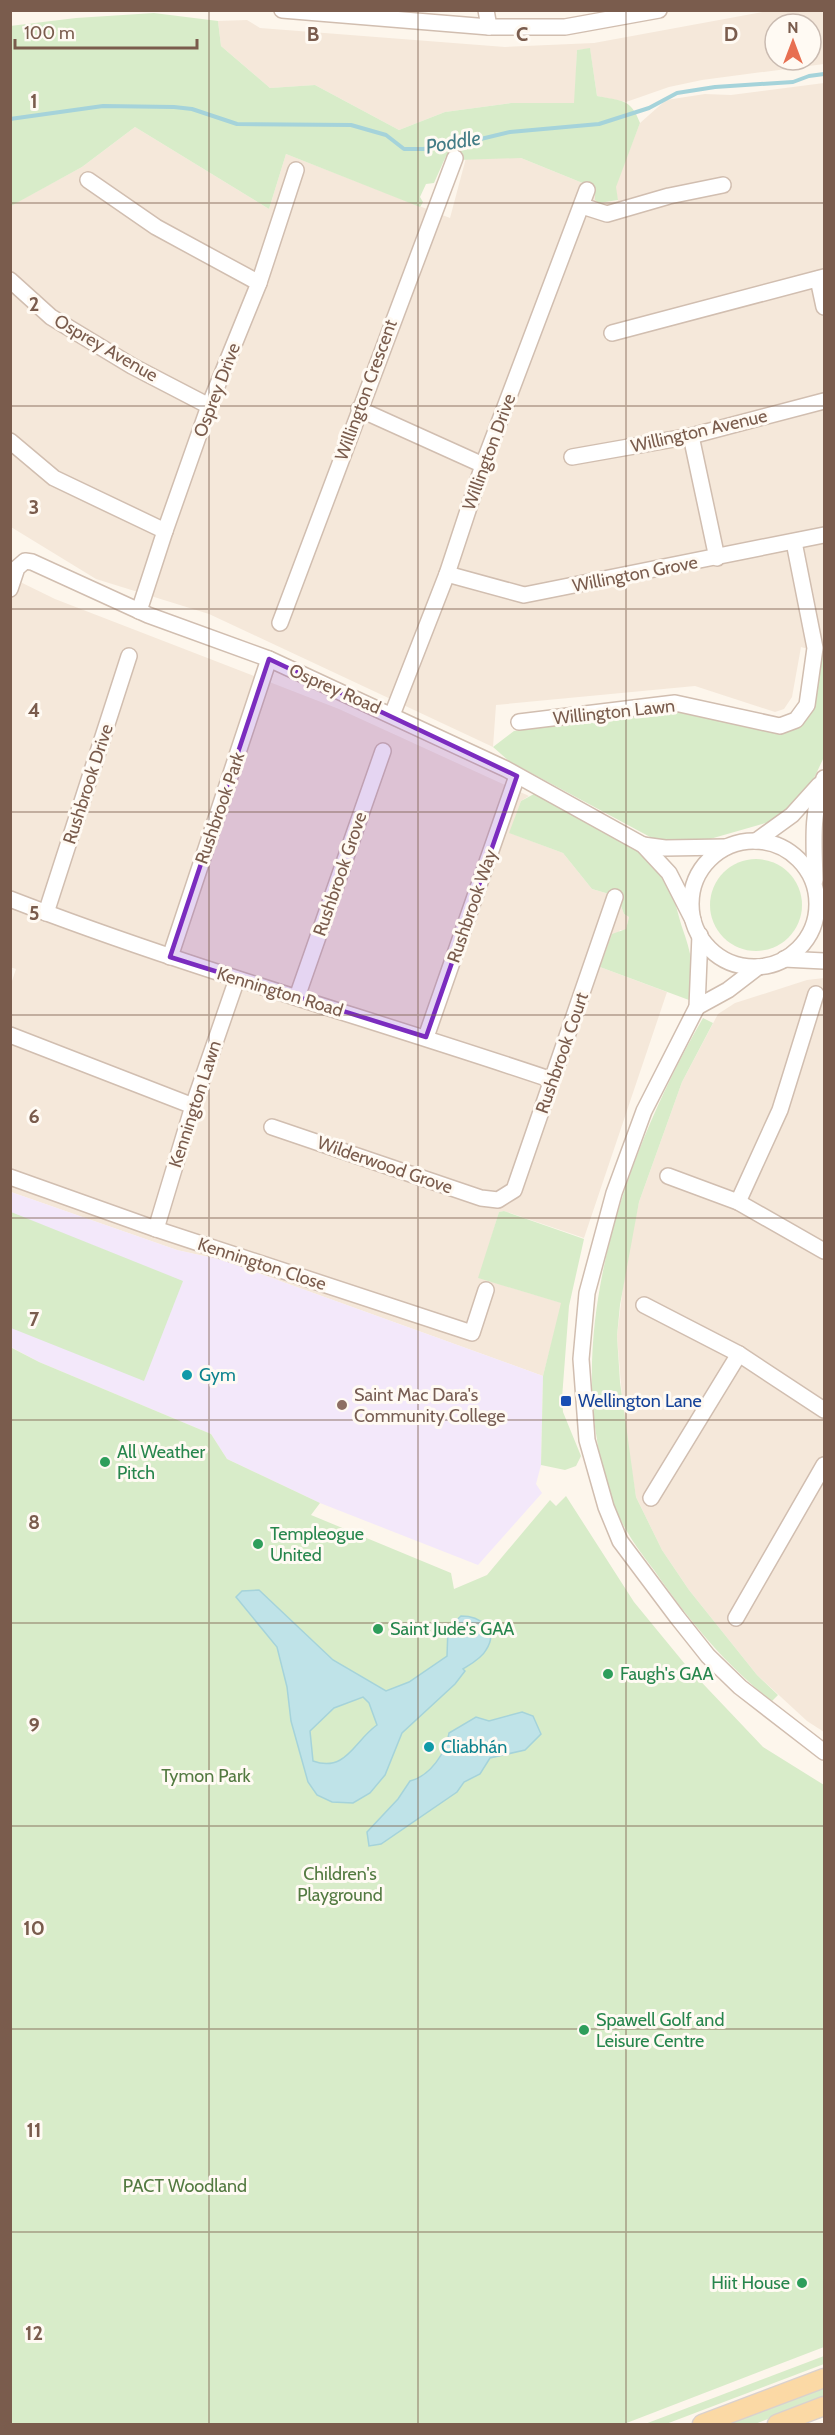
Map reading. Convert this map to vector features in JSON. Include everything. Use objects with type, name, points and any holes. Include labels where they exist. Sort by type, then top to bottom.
[{"type":"main road","points":[[702,2424],[825,2378]]},
{"type":"main road","points":[[777,2424],[825,2406]]},
{"type":"street","points":[[282,10],[489,27],[565,27],[659,10]]},
{"type":"street","points":[[486,10],[489,27]]},
{"type":"street","name":"Willington Crescent","points":[[280,623],[455,158]]},
{"type":"street","name":"Osprey Drive","points":[[139,611],[209,406],[259,283],[296,170]]},
{"type":"street","points":[[88,180],[156,227],[259,283]]},
{"type":"street","points":[[582,206],[607,214],[669,196],[723,185]]},
{"type":"street","name":"Willington Drive","points":[[392,715],[447,574],[483,465],[587,190]]},
{"type":"street","points":[[612,333],[821,278],[825,307]]},
{"type":"street","name":"Osprey Avenue","points":[[10,280],[51,317],[132,366],[209,406]]},
{"type":"street","name":"Willington Avenue","points":[[572,457],[691,436],[825,402]]},
{"type":"street","points":[[359,409],[483,465]]},
{"type":"street","points":[[691,436],[717,558]]},
{"type":"street","points":[[10,441],[54,478],[165,531]]},
{"type":"street","name":"Willington Grove","points":[[447,574],[524,596],[825,535]]},
{"type":"street","name":"Willington Lawn","points":[[519,722],[675,703],[780,726],[796,720],[807,705],[815,648],[794,542]]},
{"type":"street","name":"Osprey Road","points":[[10,589],[17,568],[25,561],[32,562],[139,611],[269,659],[392,715],[517,776],[643,845],[669,873],[693,920]]},
{"type":"street","name":"Rushbrook Drive","points":[[46,913],[129,656]]},
{"type":"street","name":"Rushbrook Park","points":[[170,957],[269,659]]},
{"type":"street","name":"Rushbrook Grove","points":[[297,997],[383,751]]},
{"type":"street","name":"Rushbrook Way","points":[[426,1037],[517,776]]},
{"type":"street","points":[[756,841],[792,815],[824,779]]},
{"type":"street","points":[[784,959],[807,939],[816,916],[819,898],[812,831],[816,802],[824,779]]},
{"type":"street","points":[[758,967],[737,964],[724,959],[713,951],[700,935],[693,920],[692,898],[698,876],[712,858],[728,846],[756,841],[778,845],[791,852],[802,862],[819,898]]},
{"type":"street","name":"Osprey Road","points":[[643,845],[665,848],[728,846]]},
{"type":"street","name":"Rushbrook Court","points":[[498,1200],[514,1190],[615,897]]},
{"type":"street","name":"Kennington Road","points":[[10,899],[170,957],[426,1037],[552,1080]]},
{"type":"street","points":[[700,935],[697,1007],[644,1111],[614,1193],[587,1293],[581,1359],[587,1440],[606,1507],[620,1540],[670,1608],[708,1656],[740,1687],[825,1752]]},
{"type":"street","points":[[697,1007],[728,990],[758,967],[784,959],[825,961]]},
{"type":"street","name":"Kennington Lawn","points":[[156,1229],[193,1106],[237,979]]},
{"type":"street","points":[[738,1202],[780,1110],[816,994]]},
{"type":"street","points":[[10,1035],[193,1106]]},
{"type":"street","name":"Wilderwood Grove","points":[[273,1127],[481,1198],[498,1200]]},
{"type":"street","points":[[668,1176],[738,1202],[825,1251]]},
{"type":"street","name":"Kennington Close","points":[[10,1177],[156,1229],[472,1333],[486,1290]]},
{"type":"street","points":[[644,1305],[739,1354],[825,1410]]},
{"type":"street","points":[[651,1498],[739,1354]]},
{"type":"street","points":[[736,1618],[825,1465]]},
{"type":"highlighted area","points":[[269,659],[517,776],[426,1037],[170,957]]},
{"type":"shaded area","points":[[768,11],[824,11],[824,64],[823,12],[763,12],[763,72],[669,87],[626,102],[597,96],[590,49],[577,50],[575,103],[511,103],[445,112],[399,130],[315,85],[270,88],[221,46],[218,21],[247,20],[260,28],[505,47],[594,43]]},
{"type":"shaded area","points":[[824,83],[824,654],[801,647],[792,697],[784,709],[775,712],[695,686],[496,705],[493,747],[209,614],[96,579],[11,527],[10,206],[82,167],[135,127],[269,209],[286,154],[450,218],[466,158],[521,158],[590,186],[595,189],[599,203],[618,201],[615,187],[640,123],[666,100],[705,94],[731,95]]},
{"type":"shaded area","points":[[10,577],[55,599],[339,709],[529,796],[521,801],[510,833],[563,853],[592,889],[623,898],[621,906],[624,914],[629,917],[626,930],[620,930],[600,967],[667,992],[584,1238],[504,1211],[499,1212],[479,1278],[562,1303],[543,1376],[222,1260],[177,1250],[11,1192],[10,987],[16,969],[10,967]]},
{"type":"shaded area","points":[[824,978],[824,1732],[807,1721],[757,1675],[689,1590],[662,1550],[636,1497],[624,1421],[617,1336],[626,1262],[639,1202],[682,1082],[718,1014],[735,1003],[807,980]]},
{"type":"shaded area","name":"Saint Mac Dara's Community College","points":[[11,1192],[177,1250],[222,1260],[543,1376],[541,1465],[536,1484],[542,1493],[478,1565],[320,1503],[227,1459],[211,1434],[39,1362],[11,1347]]},
{"type":"green space","points":[[154,13],[218,21],[221,46],[270,88],[315,85],[399,130],[445,112],[511,103],[574,103],[577,50],[590,48],[597,96],[619,100],[629,105],[640,123],[616,187],[618,200],[599,203],[595,200],[595,189],[590,186],[521,158],[458,160],[446,156],[434,183],[426,184],[420,197],[423,202],[420,207],[286,154],[269,209],[135,127],[82,167],[11,206],[10,26],[76,18]]},
{"type":"green space","points":[[821,654],[824,654],[824,757],[807,793],[793,808],[769,822],[689,845],[667,843],[652,838],[509,761],[493,747],[514,731],[675,710],[796,728]]},
{"type":"green space","points":[[534,794],[623,841],[654,864],[664,877],[673,897],[691,957],[693,983],[689,1000],[600,967],[612,934],[626,929],[629,917],[624,914],[621,906],[623,898],[592,889],[563,853],[509,833],[521,801]]},
{"type":"green space","points":[[824,803],[824,872],[817,824]]},
{"type":"green space","points":[[756,859],[774,862],[789,872],[799,887],[802,905],[799,923],[789,938],[774,948],[756,951],[738,948],[723,938],[713,923],[710,905],[713,887],[723,872],[738,862]]},
{"type":"green space","points":[[703,1018],[713,1023],[682,1082],[639,1202],[620,1305],[617,1336],[620,1382],[636,1497],[662,1550],[689,1590],[757,1675],[778,1695],[772,1701],[738,1672],[708,1640],[667,1588],[625,1527],[617,1512],[599,1451],[592,1388],[595,1324],[606,1259],[623,1194],[646,1132],[673,1073]]},
{"type":"green space","points":[[504,1211],[584,1239],[569,1306],[562,1398],[563,1412],[581,1456],[576,1466],[565,1470],[541,1465],[543,1376],[561,1303],[478,1278],[499,1212]]},
{"type":"green space","points":[[11,1212],[183,1281],[144,1381],[11,1328]]},
{"type":"green space","points":[[10,1347],[39,1362],[211,1434],[227,1459],[320,1503],[311,1515],[451,1573],[454,1589],[487,1575],[550,1500],[556,1506],[566,1496],[634,1602],[689,1669],[763,1747],[824,1785],[824,2347],[624,2424],[11,2424]]},
{"type":"green space","points":[[824,2356],[824,2364],[666,2424],[645,2424]]},
{"type":"green space","points":[[824,2384],[824,2398],[755,2424],[720,2424]]},
{"type":"water","points":[[259,1590],[333,1660],[386,1691],[409,1682],[447,1656],[448,1628],[461,1616],[481,1621],[489,1630],[490,1643],[482,1656],[463,1669],[465,1671],[455,1684],[402,1733],[385,1775],[370,1793],[353,1803],[332,1802],[317,1795],[308,1782],[291,1721],[287,1687],[277,1647],[236,1597],[242,1591]],"holes":[[[363,1697],[369,1703],[377,1725],[342,1759],[324,1764],[313,1761],[310,1731],[334,1708]]]},
{"type":"water","points":[[522,1712],[533,1716],[541,1734],[525,1750],[490,1758],[480,1774],[464,1782],[457,1792],[381,1844],[369,1846],[367,1832],[398,1799],[410,1781],[424,1774],[436,1763],[441,1756],[449,1733],[476,1717],[489,1721]]},
{"type":"waterway","name":"Poddle","points":[[10,119],[103,106],[174,107],[192,109],[237,124],[351,125],[386,135],[404,149],[423,149],[460,144],[510,132],[599,124],[649,108],[677,93],[715,87],[793,82],[809,76],[824,74]]},
{"type":"place","name":"Gym","points":[[187,1375]]},
{"type":"place","name":"Wellington Lane","points":[[566,1401]]},
{"type":"place","name":"Saint Mac Dara's Community College","points":[[342,1405]]},
{"type":"place","name":"All Weather Pitch","points":[[105,1462]]},
{"type":"place","name":"Templeogue United","points":[[258,1544]]},
{"type":"place","name":"Saint Jude's GAA","points":[[378,1629]]},
{"type":"place","name":"Faugh's GAA","points":[[608,1674]]},
{"type":"place","name":"Cliabhán","points":[[429,1747]]},
{"type":"place","name":"Spawell Golf and Leisure Centre","points":[[584,2030]]},
{"type":"place","name":"Hiit House","points":[[802,2283]]},
{"type":"park label","name":"Tymon Park","points":[[206,1776]]},
{"type":"park label","name":"Children's Playground","points":[[340,1884]]},
{"type":"park label","name":"PACT Woodland","points":[[185,2186]]}]
